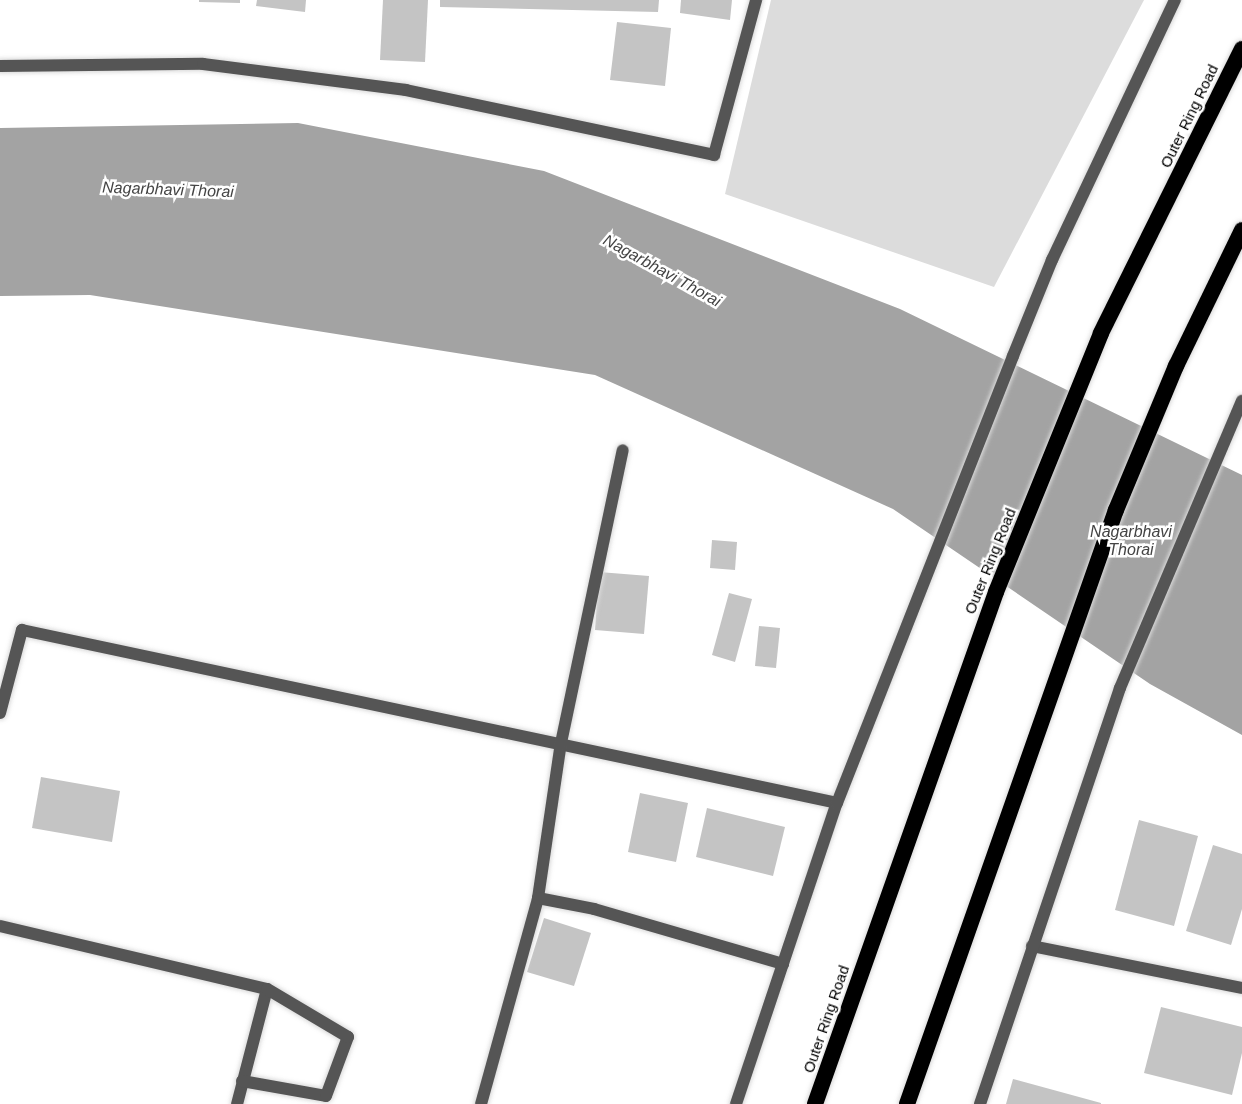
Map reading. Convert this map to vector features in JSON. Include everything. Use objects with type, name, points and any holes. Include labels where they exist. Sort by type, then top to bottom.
[{"type":"highway","name":"Outer Ring Road","points":[[815,1104],[996,592],[1101,333],[1242,49]]},
{"type":"highway","points":[[907,1104],[1060,659],[1176,366],[1242,230]]},
{"type":"street","points":[[0,66],[203,64],[406,90],[714,155],[756,0]]},
{"type":"street","points":[[736,1104],[837,803],[1013,356],[1052,260],[1175,0]]},
{"type":"street","points":[[980,1104],[1120,688],[1217,458],[1237,425],[1242,401]]},
{"type":"street","points":[[481,1104],[538,898],[561,743],[623,450]]},
{"type":"street","points":[[0,712],[22,630],[837,803]]},
{"type":"street","points":[[538,898],[594,909],[783,964]]},
{"type":"street","points":[[0,926],[267,989],[348,1037],[326,1096],[243,1081]]},
{"type":"street","points":[[1032,946],[1242,988]]},
{"type":"street","points":[[237,1104],[267,989]]},
{"type":"shaded area","points":[[771,0],[1144,0],[994,287],[725,194]]},
{"type":"water","name":"Nagarbhavi Thorai","points":[[298,123],[544,171],[900,309],[1242,475],[1242,735],[1150,684],[893,509],[595,375],[90,295],[0,296],[0,128]]},
{"type":"building","points":[[199,0],[240,0],[240,3],[199,2]]},
{"type":"building","points":[[257,0],[306,0],[305,12],[256,6]]},
{"type":"building","points":[[383,0],[428,0],[425,62],[380,60]]},
{"type":"building","points":[[440,0],[659,0],[658,12],[440,7]]},
{"type":"building","points":[[681,0],[732,0],[730,20],[680,13]]},
{"type":"building","points":[[617,22],[671,28],[665,86],[610,80]]},
{"type":"building","points":[[712,540],[737,542],[735,570],[710,568]]},
{"type":"building","points":[[599,572],[649,576],[644,634],[595,630]]},
{"type":"building","points":[[729,593],[752,599],[735,662],[712,655]]},
{"type":"building","points":[[759,626],[780,628],[776,668],[755,666]]},
{"type":"building","points":[[41,777],[120,791],[112,842],[32,828]]},
{"type":"building","points":[[640,793],[688,803],[676,862],[628,852]]},
{"type":"building","points":[[707,808],[785,827],[773,876],[696,857]]},
{"type":"building","points":[[1139,820],[1198,836],[1174,926],[1115,910]]},
{"type":"building","points":[[1213,845],[1242,854],[1242,909],[1231,945],[1186,931]]},
{"type":"building","points":[[544,918],[591,933],[574,986],[527,972]]},
{"type":"building","points":[[1161,1007],[1242,1027],[1242,1053],[1232,1095],[1144,1073]]},
{"type":"building","points":[[1013,1079],[1101,1103],[1101,1104],[1006,1104]]}]
